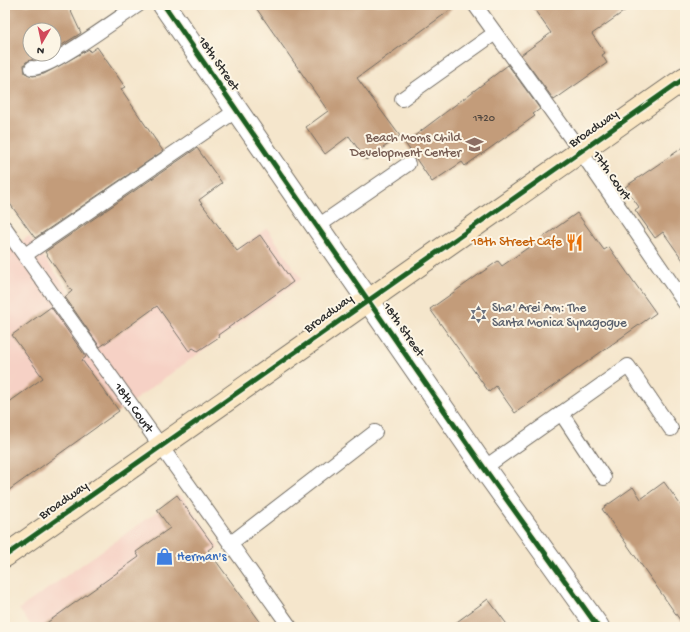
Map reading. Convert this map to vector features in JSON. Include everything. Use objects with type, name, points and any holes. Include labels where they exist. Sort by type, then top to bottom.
[{"type":"street","name":"18th Street","points":[[164,5],[484,468],[598,627]]},
{"type":"street","name":"Broadway","points":[[5,556],[685,78]]},
{"type":"lane","points":[[32,68],[36,69],[53,62],[138,5]]},
{"type":"lane","name":"17th Court","points":[[475,5],[581,152],[685,303]]},
{"type":"lane","points":[[402,99],[495,33]]},
{"type":"lane","points":[[25,255],[237,110]]},
{"type":"lane","points":[[318,226],[408,164]]},
{"type":"lane","name":"18th Court","points":[[5,228],[290,627]]},
{"type":"lane","points":[[484,468],[628,366],[671,429]]},
{"type":"lane","points":[[561,413],[604,478]]},
{"type":"lane","points":[[231,543],[375,432]]},
{"type":"shaded area","points":[[267,228],[301,279],[5,494],[5,252],[29,236],[106,343]]},
{"type":"shaded area","points":[[181,495],[219,547],[107,627],[32,627],[19,609]]},
{"type":"building","points":[[5,5],[68,5],[81,33],[62,45],[62,22],[22,22],[22,62],[26,62],[24,65],[25,73],[33,76],[44,74],[89,49],[90,52],[97,47],[125,87],[121,89],[163,151],[35,238],[5,197]]},
{"type":"building","points":[[254,5],[457,5],[357,78],[400,136],[366,160],[349,136],[325,154],[306,127],[328,111]]},
{"type":"building","points":[[531,5],[633,5],[592,34],[605,53],[602,55],[607,63],[554,100],[521,55],[551,33]]},
{"type":"building","points":[[508,65],[540,109],[533,114],[535,116],[465,166],[462,162],[432,182],[405,143]]},
{"type":"building","points":[[685,146],[685,263],[663,232],[655,238],[635,210],[639,207],[625,187]]},
{"type":"building","points":[[197,148],[222,183],[199,200],[237,251],[260,235],[293,282],[198,351],[193,348],[189,351],[157,306],[100,347],[65,297],[72,291],[45,252]]},
{"type":"building","points":[[577,213],[604,250],[609,247],[656,313],[515,413],[496,386],[489,392],[430,309],[498,261],[502,266]]},
{"type":"building","points":[[51,307],[86,357],[82,360],[119,411],[5,493],[5,405],[43,378],[12,335]]},
{"type":"building","points":[[664,482],[685,511],[685,627],[602,509],[633,487],[641,499]]},
{"type":"building","points":[[177,495],[214,546],[208,550],[264,627],[41,627],[139,557],[136,552],[170,528],[157,510]]},
{"type":"building","points":[[488,599],[509,627],[450,627]]},
{"type":"cycle path","points":[[164,5],[484,468],[598,627]]},
{"type":"cycle path","points":[[5,556],[685,78]]},
{"type":"place","name":"Beach Moms Child Development Center","points":[[474,145]]},
{"type":"place","name":"18th Street Cafe","points":[[575,242]]},
{"type":"place","name":"Sha' Arei Am: The Santa Monica Synagogue","points":[[479,315]]},
{"type":"place","name":"Herman's","points":[[164,557]]}]
